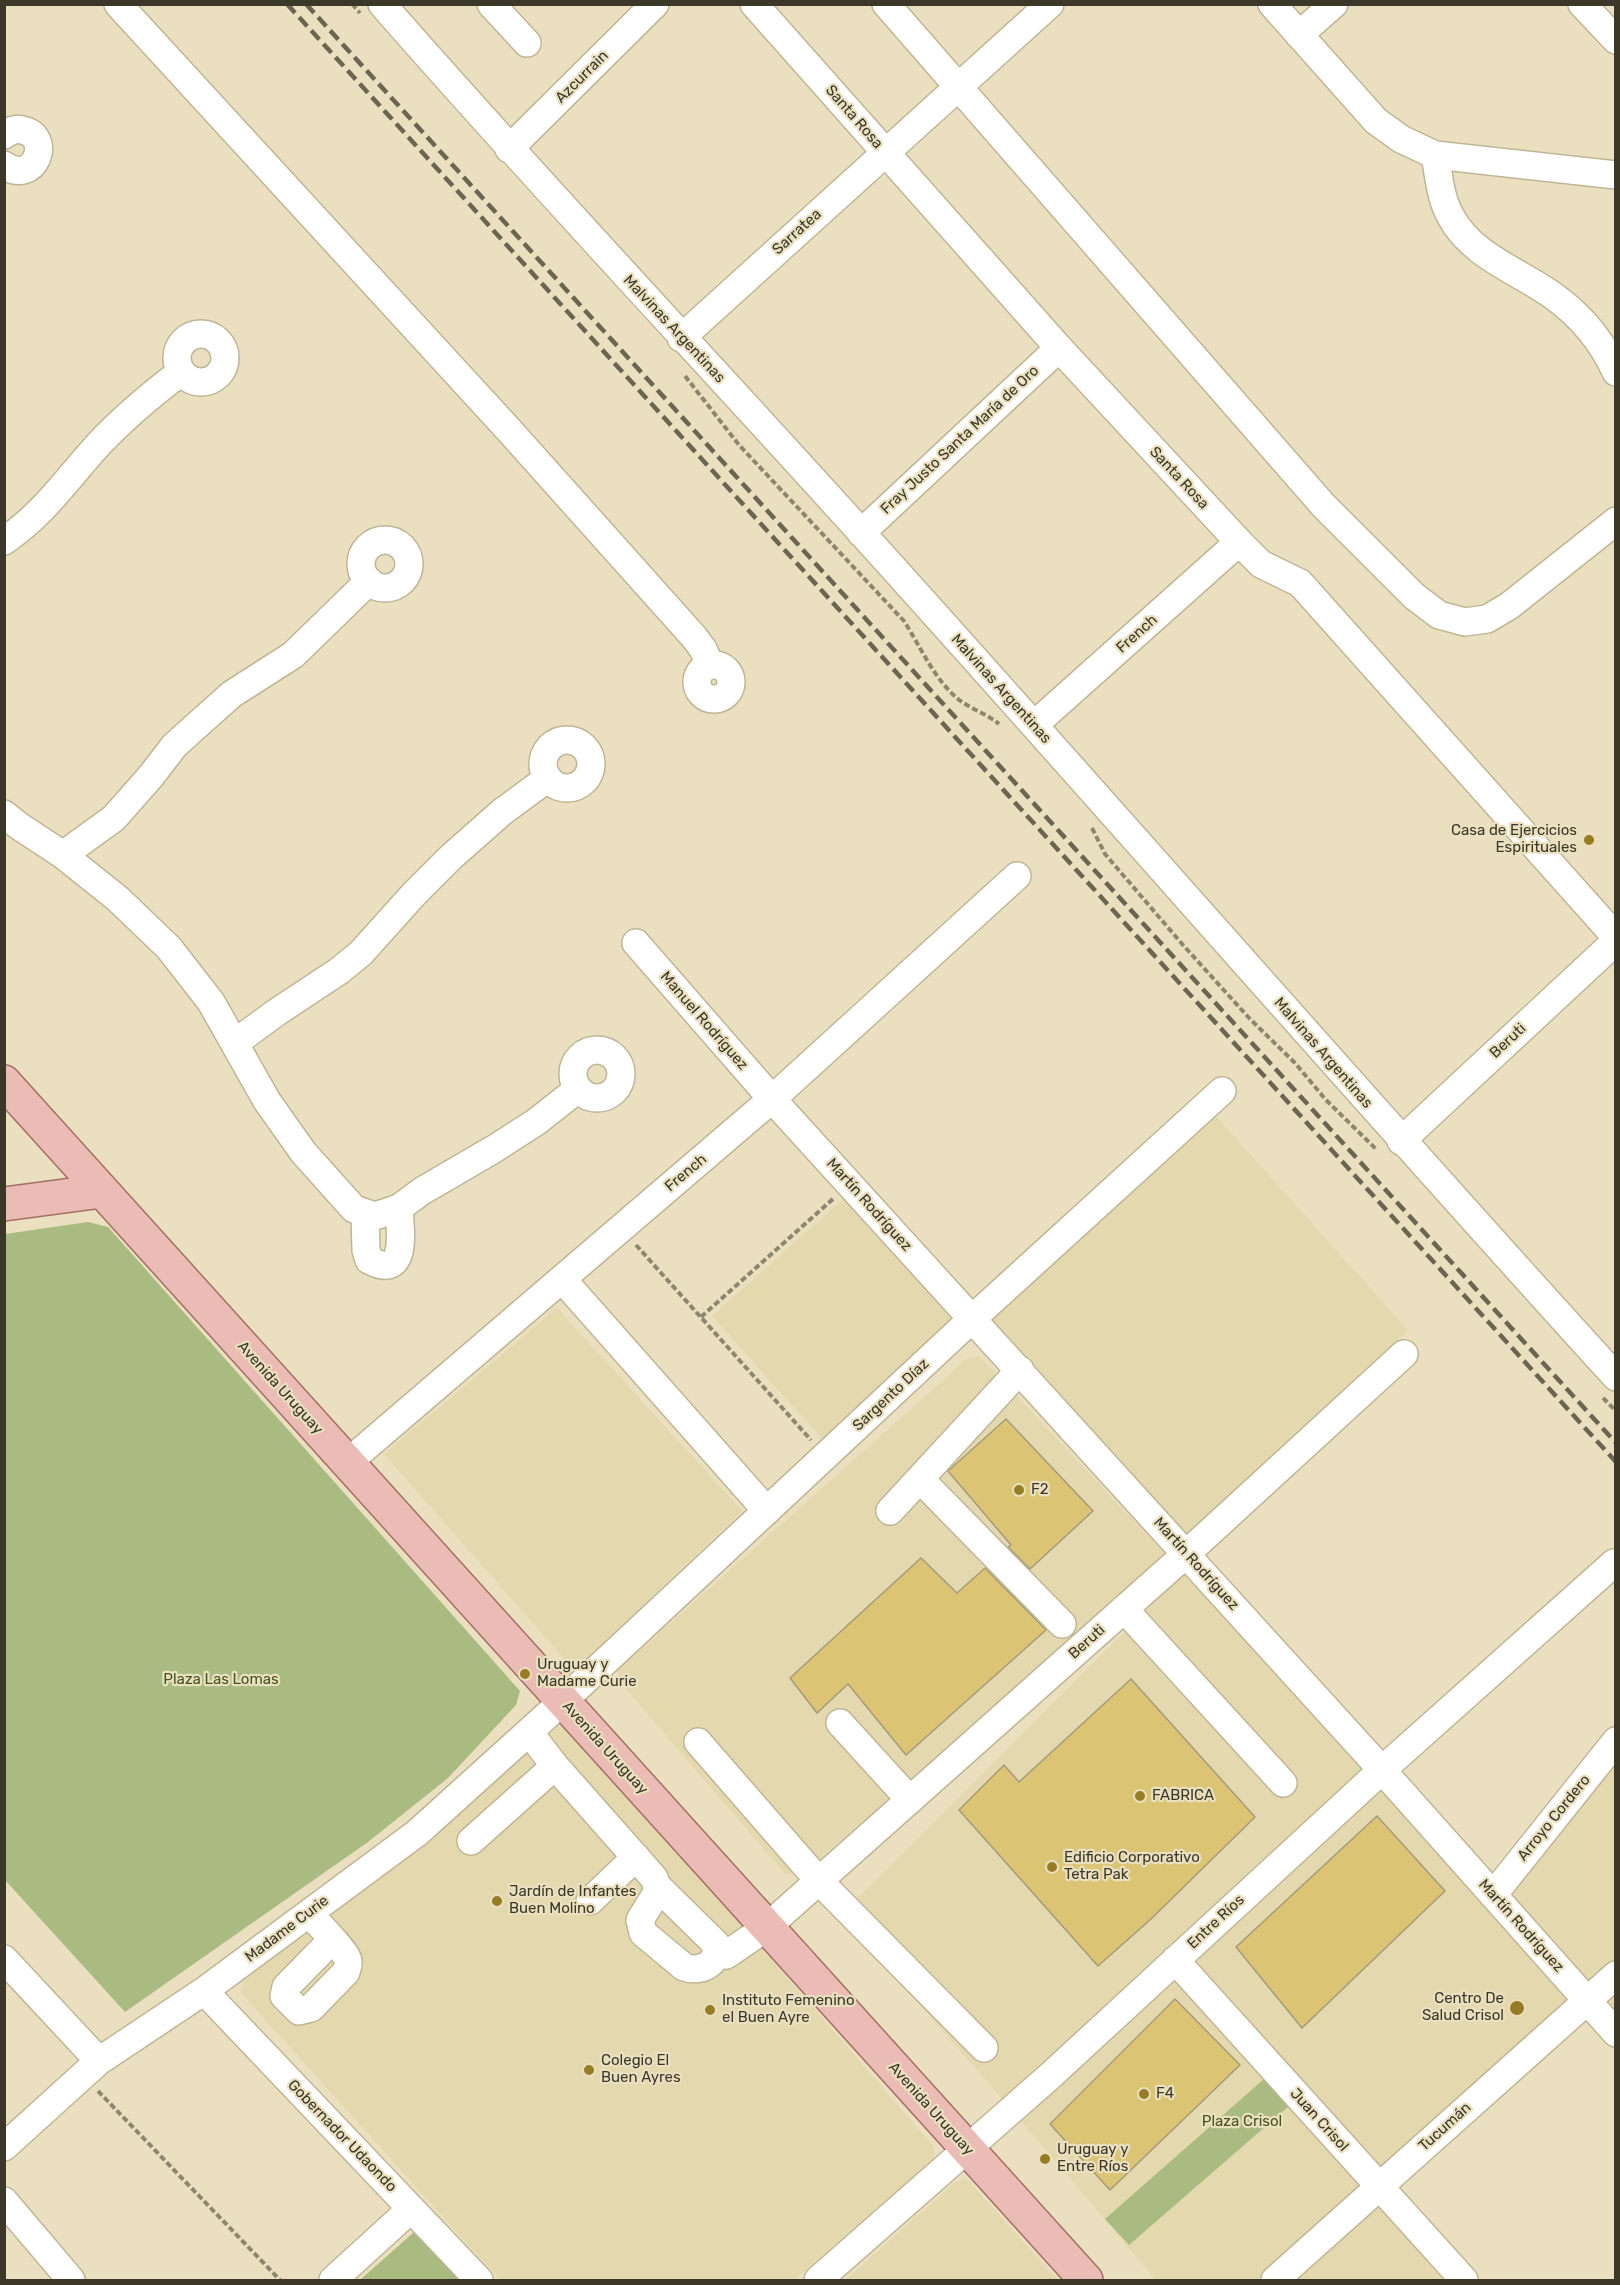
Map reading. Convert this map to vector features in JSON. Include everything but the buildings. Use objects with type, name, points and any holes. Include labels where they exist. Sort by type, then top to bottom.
[{"type":"main road","name":"Avenida Uruguay","points":[[4,1082],[1086,2280]]},
{"type":"main road","points":[[4,1204],[102,1191]]},
{"type":"street","points":[[118,4],[508,429],[694,637],[703,649],[710,665]]},
{"type":"street","points":[[491,4],[527,43]]},
{"type":"street","name":"Azcurrain","points":[[509,149],[655,4]]},
{"type":"street","name":"Santa Rosa","points":[[754,4],[1059,348],[1239,542],[1261,564],[1300,583],[1616,939]]},
{"type":"street","points":[[886,4],[1323,505],[1414,596],[1439,615],[1465,622],[1486,619],[1509,606],[1616,522]]},
{"type":"street","name":"Sarratea","points":[[681,338],[1050,4]]},
{"type":"street","points":[[1272,4],[1376,121],[1401,139],[1435,155],[1616,175]]},
{"type":"street","points":[[1299,35],[1334,4]]},
{"type":"street","points":[[1582,4],[1616,40]]},
{"type":"street","name":"Malvinas Argentinas","points":[[371,9],[509,149],[861,532],[1034,725],[1392,1148],[1608,1386]]},
{"type":"street","points":[[4,135],[14,130],[27,131],[37,141],[39,147],[36,160],[26,169],[13,170],[4,165]]},
{"type":"street","points":[[1435,155],[1442,196],[1451,218],[1464,236],[1487,255],[1551,294],[1572,310],[1588,328],[1616,372]]},
{"type":"street","name":"Fray Justo Santa María de Oro","points":[[861,532],[1059,348]]},
{"type":"street","points":[[4,541],[48,505],[97,446],[116,427],[148,397],[181,372]]},
{"type":"street","name":"French","points":[[1034,725],[1239,542]]},
{"type":"street","points":[[63,855],[114,818],[174,746],[195,727],[232,694],[292,655],[369,581]]},
{"type":"street","points":[[236,1042],[339,971],[361,953],[451,857],[502,812],[548,778]]},
{"type":"street","points":[[4,814],[63,855],[118,899],[169,948],[211,1002],[236,1042],[267,1101],[303,1152],[354,1209],[375,1216],[399,1208],[422,1191],[536,1122],[578,1089]]},
{"type":"street","name":"French","points":[[347,1463],[772,1099],[1017,876]]},
{"type":"street","name":"Beruti","points":[[1392,1148],[1616,939]]},
{"type":"street","name":"Manuel Rodríguez","points":[[636,943],[772,1099]]},
{"type":"street","name":"Sargento Díaz","points":[[563,1701],[973,1318],[1222,1091]]},
{"type":"street","name":"Martín Rodríguez","points":[[772,1099],[1382,1770],[1616,2033]]},
{"type":"street","points":[[365,1214],[366,1250],[369,1260],[385,1265],[393,1263],[402,1246],[399,1208]]},
{"type":"street","points":[[562,1279],[767,1511]]},
{"type":"street","name":"Beruti","points":[[718,1951],[726,1955],[767,1928],[1186,1554],[1404,1354]]},
{"type":"street","points":[[890,1511],[1020,1370]]},
{"type":"street","points":[[920,1479],[1062,1624]]},
{"type":"street","name":"Entre Ríos","points":[[818,2280],[967,2149],[1382,1770],[1614,1563]]},
{"type":"street","points":[[1124,1609],[1283,1783]]},
{"type":"street","name":"Madame Curie","points":[[4,2147],[91,2068],[204,1991],[417,1833],[563,1701]]},
{"type":"street","points":[[840,1723],[910,1800]]},
{"type":"street","points":[[529,1732],[555,1766],[654,1878],[657,1886],[716,1944],[718,1951],[715,1959],[703,1968],[691,1970],[684,1967],[643,1933],[640,1920],[656,1894],[657,1886]]},
{"type":"street","points":[[698,1742],[819,1881],[984,2048]]},
{"type":"street","name":"Arroyo Cordero","points":[[1493,1895],[1616,1742]]},
{"type":"street","points":[[471,1841],[555,1766]]},
{"type":"street","points":[[590,1901],[636,1857]]},
{"type":"street","points":[[309,1913],[332,1940]]},
{"type":"street","points":[[4,1959],[91,2068]]},
{"type":"street","name":"Juan Crisol","points":[[1175,1960],[1464,2280]]},
{"type":"street","name":"Tucumán","points":[[1275,2280],[1616,1975]]},
{"type":"street","name":"Gobernador Udaondo","points":[[204,1991],[479,2280]]},
{"type":"street","points":[[4,2201],[71,2280]]},
{"type":"street","points":[[333,2280],[411,2209]]},
{"type":"path","points":[[352,4],[371,9]]},
{"type":"path","points":[[684,375],[739,445],[904,621],[922,649],[934,674],[961,701],[997,722],[1004,729]]},
{"type":"path","points":[[1088,824],[1105,854],[1250,1019],[1295,1063],[1326,1100],[1392,1148]]},
{"type":"path","points":[[700,1317],[850,1184]]},
{"type":"path","points":[[621,1228],[825,1456]]},
{"type":"path","points":[[1608,1386],[1616,1411]]},
{"type":"path","points":[[91,2068],[280,2280]]},
{"type":"shaded area","points":[[1215,1115],[1408,1330],[1188,1540],[986,1320]]},
{"type":"shaded area","points":[[848,1195],[957,1320],[824,1441],[712,1316]]},
{"type":"shaded area","points":[[557,1308],[742,1511],[574,1670],[384,1454]]},
{"type":"shaded area","points":[[969,1357],[980,1357],[1163,1552],[1163,1565],[802,1873],[785,1874],[619,1681],[618,1670]]},
{"type":"shaded area","points":[[1185,1572],[1490,1906],[1615,1756],[1615,2020],[1586,1989],[1363,2187],[1449,2280],[1156,2280],[991,2086],[840,1915]]},
{"type":"shaded area","name":"Colegio El Buen Ayres","points":[[558,1727],[571,1728],[934,2147],[933,2162],[794,2280],[500,2280],[241,1993],[243,1981],[428,1838]]},
{"type":"shaded area","points":[[966,2178],[1058,2280],[845,2280],[953,2184]]},
{"type":"green space","name":"Plaza Las Lomas","points":[[88,1222],[108,1227],[520,1691],[516,1705],[448,1778],[368,1842],[125,2012],[5,1880],[5,1234]]},
{"type":"green space","name":"Plaza Crisol","points":[[1264,2079],[1289,2106],[1129,2245],[1105,2219]]},
{"type":"green space","points":[[414,2232],[459,2280],[360,2280]]},
{"type":"railway","points":[[287,4],[1616,1462]]},
{"type":"railway","points":[[306,4],[1616,1443]]},
{"type":"place","name":"Casa de Ejercicios Espirituales","points":[[1589,840]]},
{"type":"place","name":"F2","points":[[1019,1490]]},
{"type":"place","name":"Uruguay y Madame Curie","points":[[525,1674]]},
{"type":"place","name":"FABRICA","points":[[1140,1796]]},
{"type":"place","name":"Edificio Corporativo Tetra Pak","points":[[1052,1867]]},
{"type":"place","name":"Jardín de Infantes Buen Molino","points":[[497,1901]]},
{"type":"place","name":"Centro De Salud Crisol","points":[[1517,2008]]},
{"type":"place","name":"Instituto Femenino el Buen Ayre","points":[[710,2010]]},
{"type":"place","name":"Colegio El Buen Ayres","points":[[589,2070]]},
{"type":"place","name":"F4","points":[[1144,2094]]},
{"type":"place","name":"Uruguay y Entre Ríos","points":[[1045,2159]]}]
